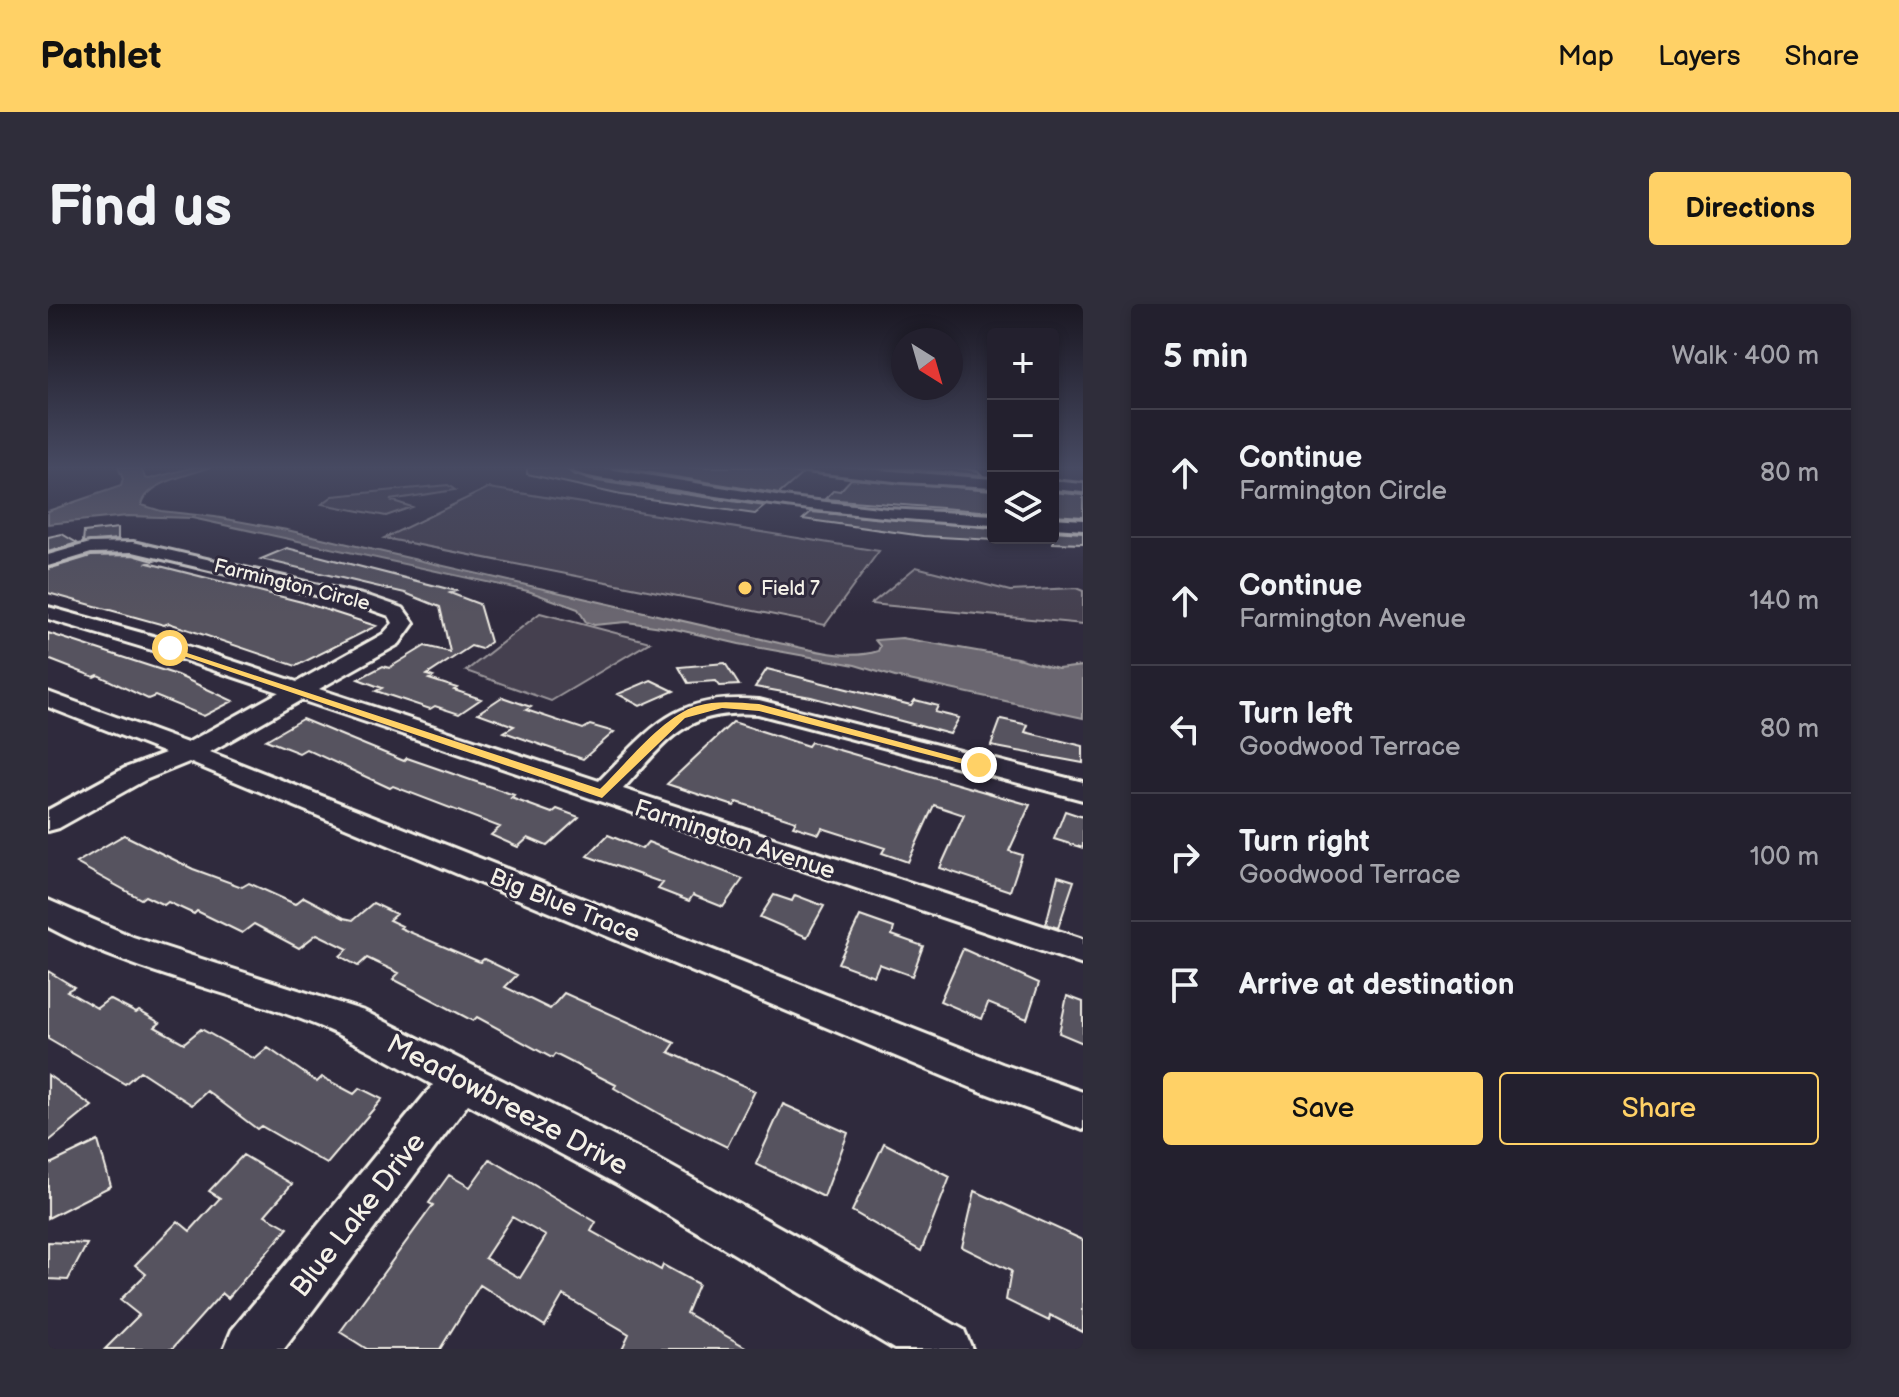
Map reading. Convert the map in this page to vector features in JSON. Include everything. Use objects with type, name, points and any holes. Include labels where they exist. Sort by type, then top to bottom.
[{"type":"street","points":[[916,516],[987,520]]},
{"type":"street","points":[[1059,523],[1083,525]]},
{"type":"street","name":"Farmington Circle","points":[[48,561],[90,548],[133,547],[364,601],[390,609],[403,619],[401,630],[391,639],[189,753]]},
{"type":"street","points":[[48,613],[170,648],[298,691]]},
{"type":"street","name":"Farmington Avenue","points":[[298,691],[1083,952]]},
{"type":"street","name":"Big Blue Trace","points":[[48,699],[189,753],[972,1070],[1083,1111]]},
{"type":"street","points":[[602,794],[682,716],[700,708],[734,704],[759,707],[1083,791]]},
{"type":"street","points":[[48,822],[135,774],[189,753]]},
{"type":"street","points":[[48,844],[153,784],[189,753]]},
{"type":"street","name":"Meadowbreeze Drive","points":[[48,912],[114,943],[176,966],[310,1006],[463,1078],[631,1168],[945,1349]]},
{"type":"street","name":"Blue Lake Drive","points":[[251,1349],[463,1078]]},
{"type":"shaded area","points":[[48,516],[204,516],[215,517],[287,530],[816,651],[866,654],[878,651],[880,646],[875,640],[902,638],[1017,658],[1058,669],[1083,666],[1083,718],[895,677],[855,665],[675,629],[627,622],[594,625],[586,622],[578,609],[528,591],[192,518],[128,516],[48,524]]},
{"type":"shaded area","name":"Field 7","points":[[430,516],[660,516],[879,551],[825,625],[384,538]]},
{"type":"shaded area","points":[[916,567],[1010,591],[1076,588],[1083,591],[1083,624],[871,604]]},
{"type":"shaded area","points":[[540,613],[650,642],[551,701],[466,671]]},
{"type":"building","points":[[807,516],[854,516],[987,527],[987,540],[923,536],[803,519]]},
{"type":"building","points":[[118,528],[118,539],[83,542],[84,532]]},
{"type":"building","points":[[1059,531],[1083,533],[1083,544],[1059,543]]},
{"type":"building","points":[[62,534],[77,543],[48,552],[48,537]]},
{"type":"building","points":[[287,548],[456,591],[450,593],[479,604],[490,642],[481,649],[471,646],[427,675],[433,677],[429,679],[481,699],[459,714],[435,706],[430,709],[376,691],[382,688],[358,679],[383,666],[389,668],[425,646],[450,652],[440,607],[405,593],[261,559]]},
{"type":"building","points":[[133,555],[154,561],[148,563],[302,602],[376,626],[296,666],[169,623],[164,625],[48,593],[48,569],[91,556]]},
{"type":"building","points":[[48,633],[177,675],[233,701],[204,716],[155,696],[148,699],[98,675],[94,677],[48,659]]},
{"type":"building","points":[[725,663],[739,685],[720,686],[716,681],[688,683],[679,667]]},
{"type":"building","points":[[767,669],[911,705],[915,700],[938,706],[935,712],[959,718],[950,734],[811,697],[755,687]]},
{"type":"building","points":[[651,680],[674,691],[640,706],[618,694]]},
{"type":"building","points":[[502,697],[531,707],[526,710],[583,729],[590,725],[614,732],[583,759],[504,732],[514,726],[478,713]]},
{"type":"building","points":[[302,719],[404,761],[407,758],[514,795],[511,798],[552,813],[557,809],[579,817],[547,846],[528,838],[518,847],[491,835],[500,827],[393,786],[390,788],[306,749],[299,753],[266,740]]},
{"type":"building","points":[[1001,719],[1028,725],[1025,732],[1083,746],[1083,763],[991,746]]},
{"type":"building","points":[[733,722],[808,746],[811,742],[1030,805],[1009,851],[1022,855],[1010,891],[940,868],[964,815],[934,805],[908,862],[882,853],[885,848],[822,828],[819,834],[793,826],[796,821],[737,802],[734,806],[667,784]]},
{"type":"building","points":[[1065,811],[1083,817],[1083,848],[1054,839]]},
{"type":"building","points":[[124,835],[193,869],[242,887],[249,883],[295,904],[304,897],[344,918],[353,920],[373,903],[396,914],[389,920],[402,926],[400,928],[480,962],[484,959],[517,975],[505,987],[550,1009],[564,993],[675,1043],[669,1052],[755,1091],[727,1147],[660,1114],[614,1088],[616,1085],[555,1054],[552,1058],[477,1017],[473,1021],[393,979],[399,973],[367,958],[358,966],[340,956],[348,949],[317,934],[299,948],[254,924],[242,933],[197,911],[194,914],[145,896],[141,899],[76,863]]},
{"type":"building","points":[[608,835],[642,849],[648,842],[743,879],[723,907],[693,895],[689,901],[658,889],[663,883],[587,856]]},
{"type":"building","points":[[1058,876],[1074,881],[1058,928],[1046,924]]},
{"type":"building","points":[[774,895],[792,901],[795,895],[824,906],[807,937],[760,917]]},
{"type":"building","points":[[860,916],[894,928],[892,935],[923,946],[912,976],[879,964],[874,976],[838,963]]},
{"type":"building","points":[[963,949],[1039,983],[1027,1019],[988,1003],[982,1019],[940,1001]]},
{"type":"building","points":[[48,971],[74,987],[67,991],[97,1008],[109,999],[136,1013],[139,1011],[160,1023],[155,1027],[184,1043],[201,1029],[255,1059],[268,1048],[317,1082],[322,1077],[354,1094],[360,1088],[382,1099],[327,1164],[261,1126],[257,1129],[207,1091],[192,1105],[140,1071],[125,1084],[48,1039]]},
{"type":"building","points":[[1067,996],[1083,1002],[1083,1043],[1059,1033]]},
{"type":"building","points":[[48,1075],[92,1106],[48,1142]]},
{"type":"building","points":[[783,1104],[848,1133],[824,1197],[756,1164]]},
{"type":"building","points":[[98,1141],[111,1186],[48,1218],[48,1165]]},
{"type":"building","points":[[884,1143],[950,1177],[921,1251],[852,1211]]},
{"type":"building","points":[[243,1155],[292,1184],[265,1215],[288,1228],[228,1298],[222,1293],[172,1349],[105,1349],[139,1315],[120,1300],[146,1274],[135,1265],[178,1221],[190,1231],[220,1198],[209,1191]]},
{"type":"building","points":[[490,1159],[596,1222],[591,1231],[661,1270],[663,1265],[698,1284],[686,1313],[749,1349],[622,1349],[629,1334],[563,1295],[545,1326],[480,1285],[440,1349],[367,1349],[340,1332],[433,1205],[429,1203],[449,1175],[470,1187]],"holes":[[[512,1217],[546,1236],[520,1278],[485,1258]]]},
{"type":"building","points":[[975,1191],[1083,1240],[1083,1332],[1050,1315],[1049,1321],[1006,1300],[1011,1271],[962,1247]]},
{"type":"building","points":[[48,1242],[87,1244],[68,1280],[48,1279]]},
{"type":"place","name":"Field 7","points":[[745,588]]},
{"type":"route","points":[[170,648],[602,794],[682,716],[700,708],[734,704],[759,707],[979,765]]}]
